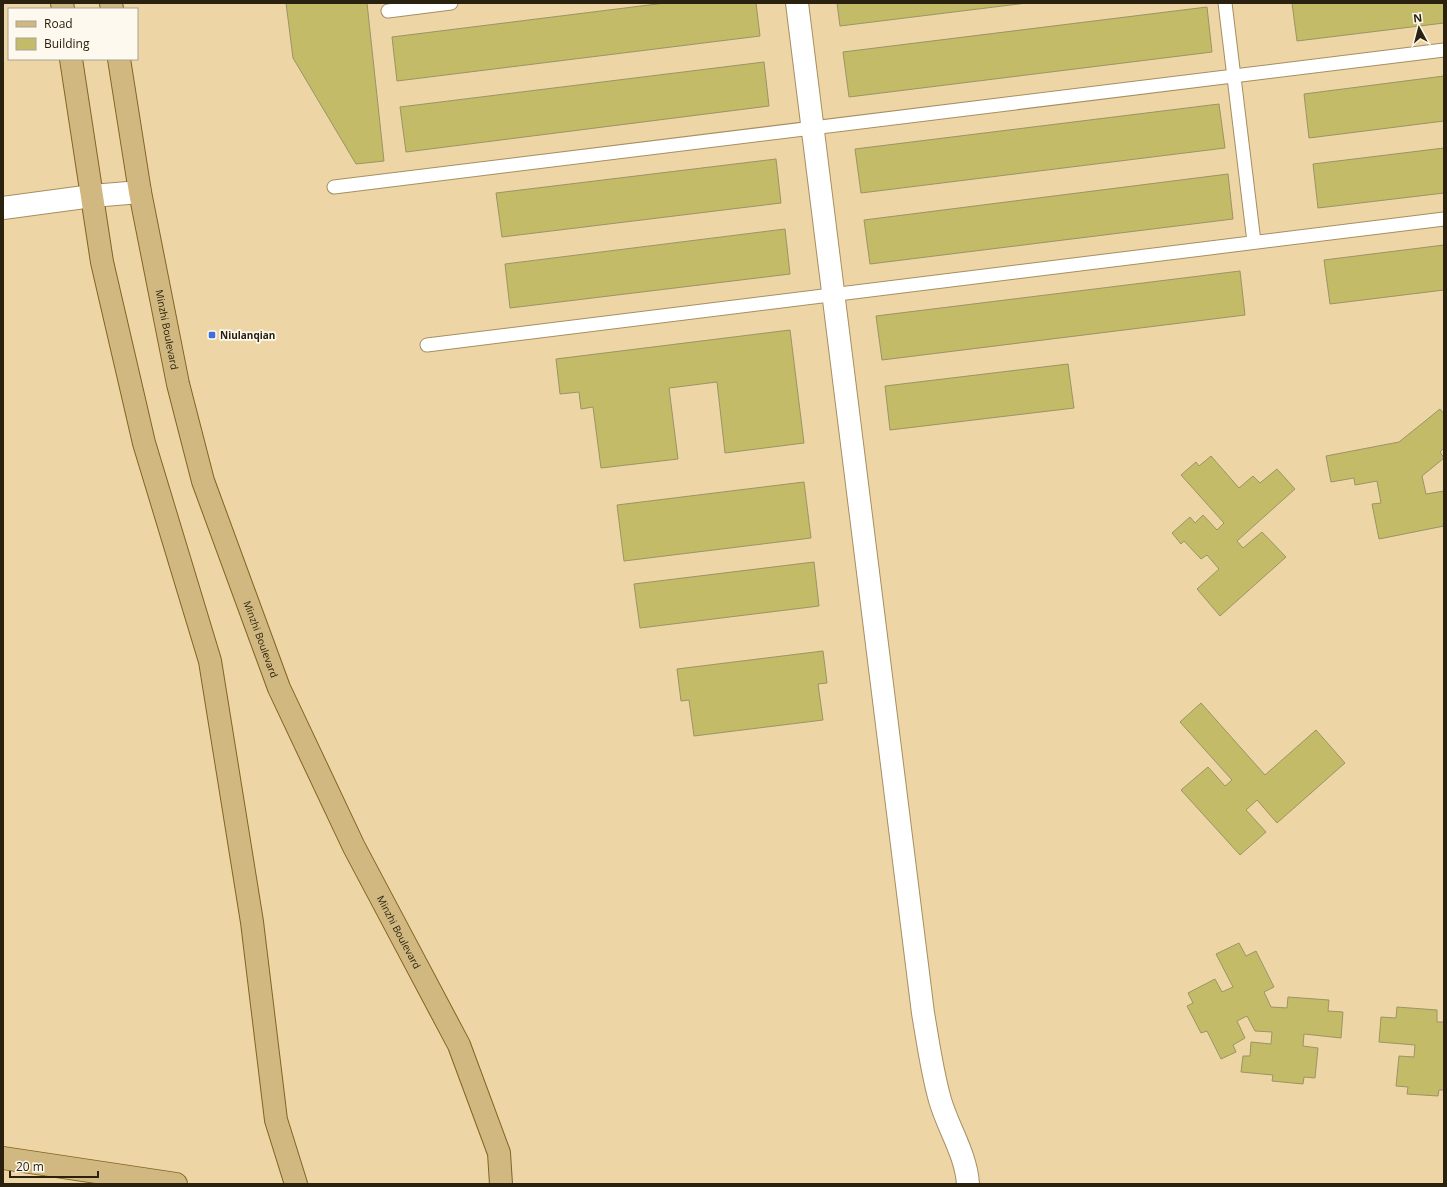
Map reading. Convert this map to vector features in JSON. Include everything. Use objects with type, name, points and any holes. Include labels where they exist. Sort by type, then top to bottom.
[{"type":"main road","points":[[71,60],[102,262],[144,443],[210,661],[252,922],[276,1120],[296,1184]]},
{"type":"main road","name":"Minzhi Boulevard","points":[[119,60],[140,192],[178,384],[204,481],[279,688],[354,847],[459,1046],[499,1153],[501,1184]]},
{"type":"main road","points":[[3,1158],[176,1184]]},
{"type":"street","points":[[797,3],[923,1013],[932,1065],[941,1101],[963,1159],[968,1184]]},
{"type":"street","points":[[3,208],[92,196],[140,192]]},
{"type":"lane","points":[[388,11],[451,3]]},
{"type":"lane","points":[[1225,3],[1254,242]]},
{"type":"lane","points":[[334,187],[1444,50]]},
{"type":"lane","points":[[427,345],[1444,219]]},
{"type":"building","points":[[286,3],[367,3],[384,161],[356,164],[293,58]]},
{"type":"building","points":[[665,3],[756,3],[760,36],[397,81],[392,37]]},
{"type":"building","points":[[837,3],[1027,3],[840,26]]},
{"type":"building","points":[[1292,3],[1444,3],[1444,23],[1297,41]]},
{"type":"building","points":[[1207,7],[1212,52],[849,97],[843,52]]},
{"type":"building","points":[[764,62],[769,106],[406,152],[400,107]]},
{"type":"building","points":[[1444,76],[1444,121],[1309,138],[1304,94]]},
{"type":"building","points":[[1219,104],[1225,148],[861,193],[855,149]]},
{"type":"building","points":[[1444,148],[1444,193],[1318,208],[1313,164]]},
{"type":"building","points":[[776,159],[781,203],[502,237],[496,193]]},
{"type":"building","points":[[1228,174],[1233,219],[870,264],[864,220]]},
{"type":"building","points":[[785,229],[790,274],[510,308],[505,264]]},
{"type":"building","points":[[1444,245],[1444,290],[1330,304],[1324,260]]},
{"type":"building","points":[[1240,271],[1245,315],[882,360],[876,316]]},
{"type":"building","points":[[790,330],[804,443],[725,453],[717,382],[669,388],[678,459],[601,468],[593,407],[581,409],[579,392],[560,394],[556,359]]},
{"type":"building","points":[[1068,364],[1074,408],[890,430],[885,386]]},
{"type":"building","points":[[1440,409],[1444,414],[1444,448],[1440,452],[1444,458],[1422,476],[1426,494],[1444,491],[1444,526],[1379,539],[1372,504],[1381,503],[1377,481],[1355,485],[1354,478],[1331,482],[1326,456],[1399,442]]},
{"type":"building","points":[[1211,456],[1239,488],[1253,476],[1260,483],[1277,469],[1295,489],[1237,541],[1243,548],[1262,532],[1286,557],[1220,616],[1197,589],[1219,569],[1207,555],[1201,559],[1184,541],[1181,544],[1172,533],[1190,517],[1195,523],[1203,515],[1217,530],[1224,523],[1181,475],[1196,462],[1199,466]]},
{"type":"building","points":[[804,482],[811,538],[624,561],[617,505]]},
{"type":"building","points":[[814,562],[819,606],[640,628],[634,584]]},
{"type":"building","points":[[823,651],[827,683],[818,684],[823,720],[694,736],[689,700],[681,701],[677,669]]},
{"type":"building","points":[[1201,703],[1265,775],[1316,730],[1345,763],[1277,823],[1257,800],[1246,810],[1266,832],[1240,855],[1181,790],[1208,767],[1225,786],[1232,780],[1180,722]]},
{"type":"building","points":[[1239,943],[1246,956],[1256,951],[1274,987],[1264,992],[1271,1007],[1287,1008],[1288,997],[1329,1000],[1328,1011],[1343,1012],[1341,1038],[1304,1034],[1303,1046],[1318,1048],[1315,1078],[1304,1077],[1303,1084],[1272,1081],[1273,1075],[1241,1072],[1243,1056],[1250,1056],[1251,1042],[1271,1044],[1272,1032],[1255,1031],[1247,1016],[1237,1021],[1245,1038],[1233,1045],[1236,1052],[1221,1059],[1207,1031],[1201,1033],[1187,1006],[1193,1003],[1188,993],[1215,979],[1222,992],[1233,987],[1216,954]]},
{"type":"building","points":[[1397,1007],[1437,1010],[1437,1022],[1444,1022],[1444,1090],[1439,1090],[1438,1096],[1407,1094],[1408,1087],[1396,1086],[1399,1056],[1414,1057],[1415,1045],[1379,1042],[1381,1017],[1396,1018]]},
{"type":"place","name":"Niulanqian","points":[[212,335]]}]
